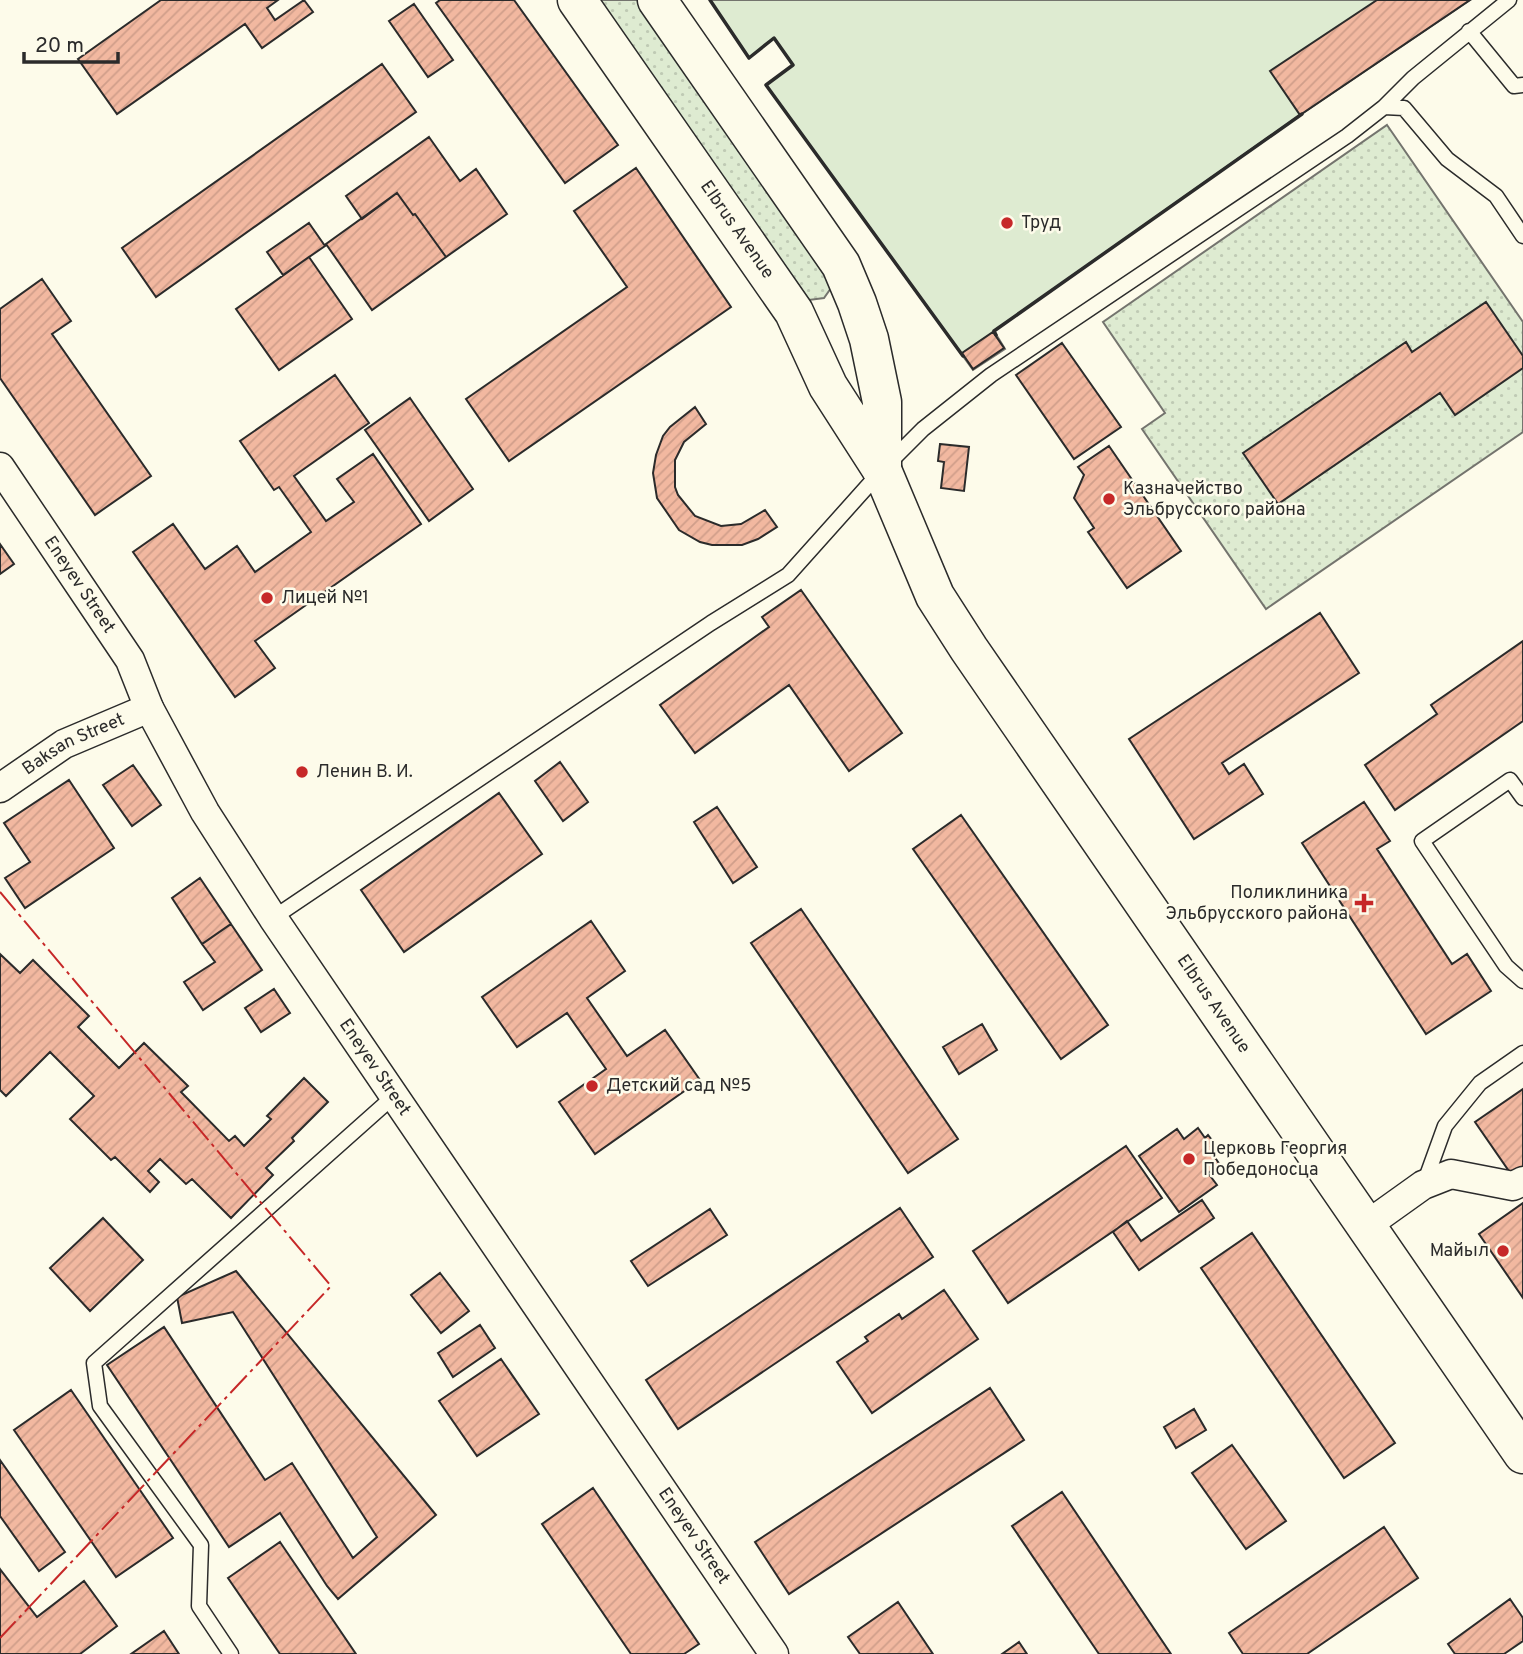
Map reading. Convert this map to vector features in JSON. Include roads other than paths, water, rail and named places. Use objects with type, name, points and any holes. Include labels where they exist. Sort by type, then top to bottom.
[{"type":"main road","name":"Elbrus Avenue","points":[[577,0],[794,312],[828,386],[883,470],[935,596],[969,649],[1523,1454]]},
{"type":"main road","name":"Elbrus Avenue","points":[[657,0],[841,265],[869,339],[882,402],[883,470]]},
{"type":"main road","points":[[794,312],[804,317],[828,312],[846,293],[848,280]]},
{"type":"street","name":"Eneyev Street","points":[[0,467],[130,660],[149,708],[205,812],[273,918],[774,1654]]},
{"type":"street","name":"Baksan Street","points":[[0,788],[64,744],[149,708]]},
{"type":"street","points":[[1367,1225],[1423,1185],[1451,1174],[1513,1186],[1523,1181]]},
{"type":"lane","points":[[273,918],[711,623],[788,575],[923,429],[991,374],[1347,136],[1509,0]]},
{"type":"lane","points":[[1469,31],[1514,86],[1523,85]]},
{"type":"lane","points":[[1384,107],[1404,108],[1447,159],[1496,196],[1523,236]]},
{"type":"lane","points":[[1523,798],[1510,780],[1422,841],[1506,966],[1523,981]]},
{"type":"lane","points":[[1423,1185],[1445,1126],[1480,1083],[1523,1053]]},
{"type":"lane","points":[[231,1654],[199,1606],[201,1545],[100,1406],[94,1363],[394,1096]]},
{"type":"place","name":"Труд","points":[[1007,223]]},
{"type":"place","name":"Казначейство Эльбрусского района","points":[[1109,499]]},
{"type":"place","name":"Лицей №1","points":[[267,598]]},
{"type":"place","name":"Ленин В. И.","points":[[302,772]]},
{"type":"place","name":"Поликлиника Эльбрусского района","points":[[1364,903]]},
{"type":"place","name":"Детский сад №5","points":[[592,1086]]},
{"type":"place","name":"Церковь Георгия Победоносца","points":[[1189,1159]]},
{"type":"place","name":"Майыл","points":[[1503,1251]]}]
